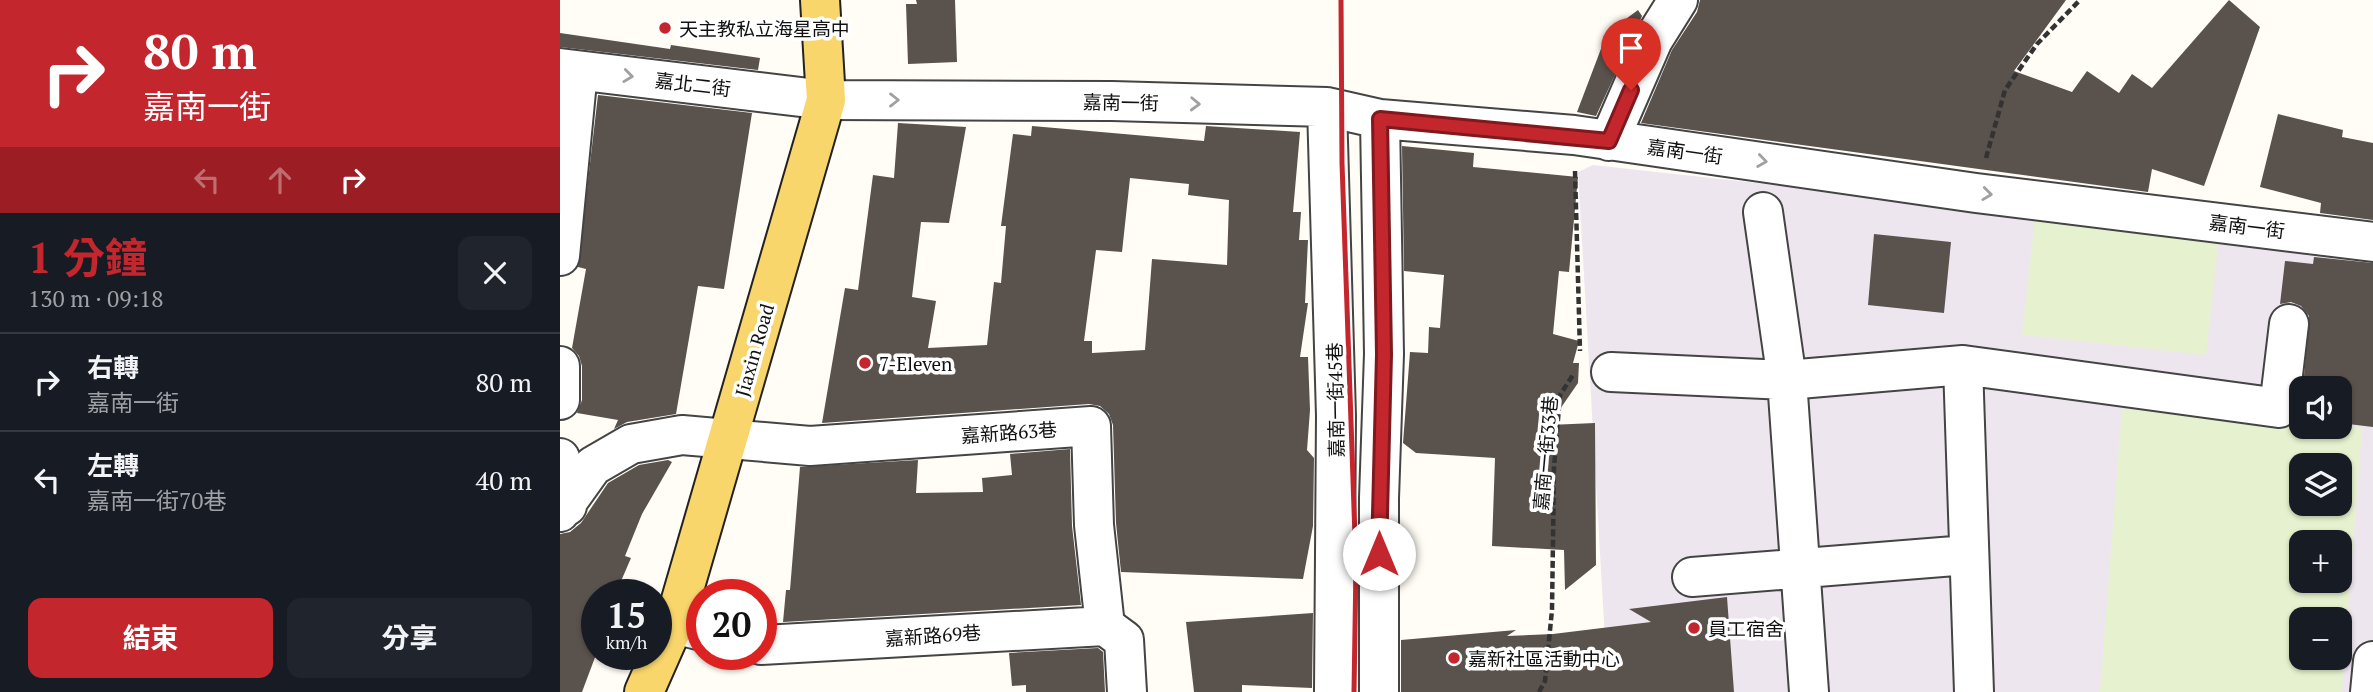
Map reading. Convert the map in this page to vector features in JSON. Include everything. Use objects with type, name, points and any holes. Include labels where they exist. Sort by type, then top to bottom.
[{"type":"main road","name":"Jiaxin Road","points":[[698,579],[728,441],[826,100],[820,0]]},
{"type":"main road","name":"Jiaxin Road","points":[[644,692],[686,630]]},
{"type":"street","points":[[1591,138],[1678,0]]},
{"type":"street","name":"嘉北二街","points":[[569,69],[826,100]]},
{"type":"street","points":[[560,256],[569,69]]},
{"type":"street","name":"嘉南一街","points":[[826,100],[1327,107],[1380,119],[1591,138],[1976,193],[2373,242]]},
{"type":"street","name":"嘉南一街45巷","points":[[1327,107],[1336,416],[1334,692]]},
{"type":"street","points":[[1379,692],[1379,498],[1384,354],[1380,119]]},
{"type":"street","points":[[1763,212],[1787,380],[1809,692]]},
{"type":"street","points":[[1611,372],[1787,380],[1964,365],[2279,408],[2289,324]]},
{"type":"street","points":[[1964,365],[1967,555],[1974,692]]},
{"type":"street","points":[[560,366],[560,400]]},
{"type":"street","name":"嘉新路63巷","points":[[728,441],[810,446],[1091,426],[1094,525],[1105,626]]},
{"type":"street","points":[[563,509],[593,466],[631,444],[682,435],[728,441]]},
{"type":"street","points":[[560,458],[563,509]]},
{"type":"street","points":[[1692,577],[1967,555]]},
{"type":"street","points":[[1105,626],[1124,640],[1126,692]]},
{"type":"street","name":"嘉新路69巷","points":[[777,644],[1105,626]]},
{"type":"street","points":[[2370,692],[2373,661]]},
{"type":"path","points":[[1976,193],[2005,90],[2037,44],[2080,0]]},
{"type":"path","name":"嘉南一街33巷","points":[[1539,692],[1545,681],[1552,610],[1554,468],[1560,395],[1580,364],[1591,138]]},
{"type":"shaded area","points":[[1593,165],[2373,250],[2373,692],[1608,692],[1578,172]]},
{"type":"green space","points":[[2035,218],[2219,238],[2206,355],[2022,335]]},
{"type":"green space","points":[[2122,409],[2289,421],[2289,439],[2352,439],[2352,427],[2362,427],[2352,560],[2352,530],[2289,530],[2289,593],[2349,593],[2348,607],[2289,607],[2289,670],[2344,670],[2342,692],[2100,692]]},
{"type":"building","points":[[916,0],[955,0],[957,62],[908,64],[906,4],[917,4]]},
{"type":"building","points":[[1700,0],[2066,0],[2014,71],[2072,92],[2087,71],[2119,93],[2132,74],[2152,88],[2229,0],[2260,27],[2204,186],[2152,169],[2148,192],[1641,123],[1672,50],[1697,12]]},
{"type":"building","points":[[1638,10],[1642,16],[1596,116],[1577,112],[1607,33]]},
{"type":"building","points":[[560,33],[670,49],[671,45],[760,58],[758,70],[560,47]]},
{"type":"building","points":[[598,95],[752,113],[724,289],[698,286],[676,414],[627,422],[614,429],[618,420],[577,413],[582,400],[582,366],[579,356],[572,348],[586,269],[578,267]]},
{"type":"building","points":[[2278,114],[2343,130],[2342,137],[2373,143],[2373,220],[2320,213],[2321,203],[2260,187]]},
{"type":"building","points":[[898,123],[966,127],[949,223],[921,222],[912,297],[936,301],[928,348],[987,345],[994,282],[1001,283],[1006,226],[1001,226],[1013,134],[1031,136],[1032,126],[1204,141],[1206,126],[1300,132],[1293,212],[1301,212],[1299,240],[1308,240],[1305,303],[1308,303],[1300,357],[1308,357],[1310,410],[1307,450],[1314,458],[1313,526],[1303,579],[1121,572],[1116,523],[1113,425],[1109,414],[1100,406],[1089,404],[822,423],[845,288],[858,290],[873,175],[894,178]],"holes":[[[1130,178],[1189,184],[1188,195],[1229,200],[1227,265],[1152,259],[1145,350],[1092,353],[1092,341],[1084,341],[1096,250],[1122,252]]]},
{"type":"building","points":[[1402,146],[1474,153],[1473,167],[1578,177],[1569,272],[1559,271],[1553,334],[1579,341],[1573,363],[1579,363],[1578,383],[1549,425],[1595,423],[1596,565],[1565,590],[1564,550],[1492,546],[1495,458],[1416,453],[1403,443],[1410,352],[1428,353],[1429,327],[1440,328],[1444,275],[1404,271]]},
{"type":"building","points":[[1874,234],[1951,242],[1944,313],[1868,305]]},
{"type":"building","points":[[2314,257],[2373,263],[2373,427],[2352,424],[2352,376],[2304,376],[2309,316],[2301,306],[2291,302],[2280,304],[2285,261],[2313,264]]},
{"type":"building","points":[[1070,449],[1072,526],[1081,605],[783,622],[786,590],[790,590],[800,467],[918,460],[916,493],[983,492],[982,478],[1012,475],[1010,454]]},
{"type":"building","points":[[668,460],[672,462],[642,514],[625,556],[631,558],[622,579],[581,579],[581,670],[590,670],[582,692],[560,692],[560,534],[570,532],[581,523],[608,483],[639,465]]},
{"type":"building","points":[[1727,597],[1734,692],[1401,692],[1401,640],[1516,630],[1507,636],[1553,634],[1651,622],[1629,609]]},
{"type":"building","points":[[1313,613],[1312,688],[1242,685],[1242,692],[1194,692],[1186,622]]},
{"type":"building","points":[[1098,648],[1103,652],[1105,692],[1026,692],[1026,685],[1012,686],[1009,653]]},
{"type":"railway","points":[[1341,0],[1342,163],[1356,566],[1354,692]]},
{"type":"place","name":"天主教私立海星高中","points":[[665,28]]},
{"type":"place","name":"7-Eleven","points":[[865,363]]},
{"type":"place","name":"員工宿舍","points":[[1694,628]]},
{"type":"place","name":"嘉新社區活動中心","points":[[1454,658]]},
{"type":"route","points":[[1379,554],[1384,354],[1380,119],[1574,135],[1609,141],[1631,90]]}]
